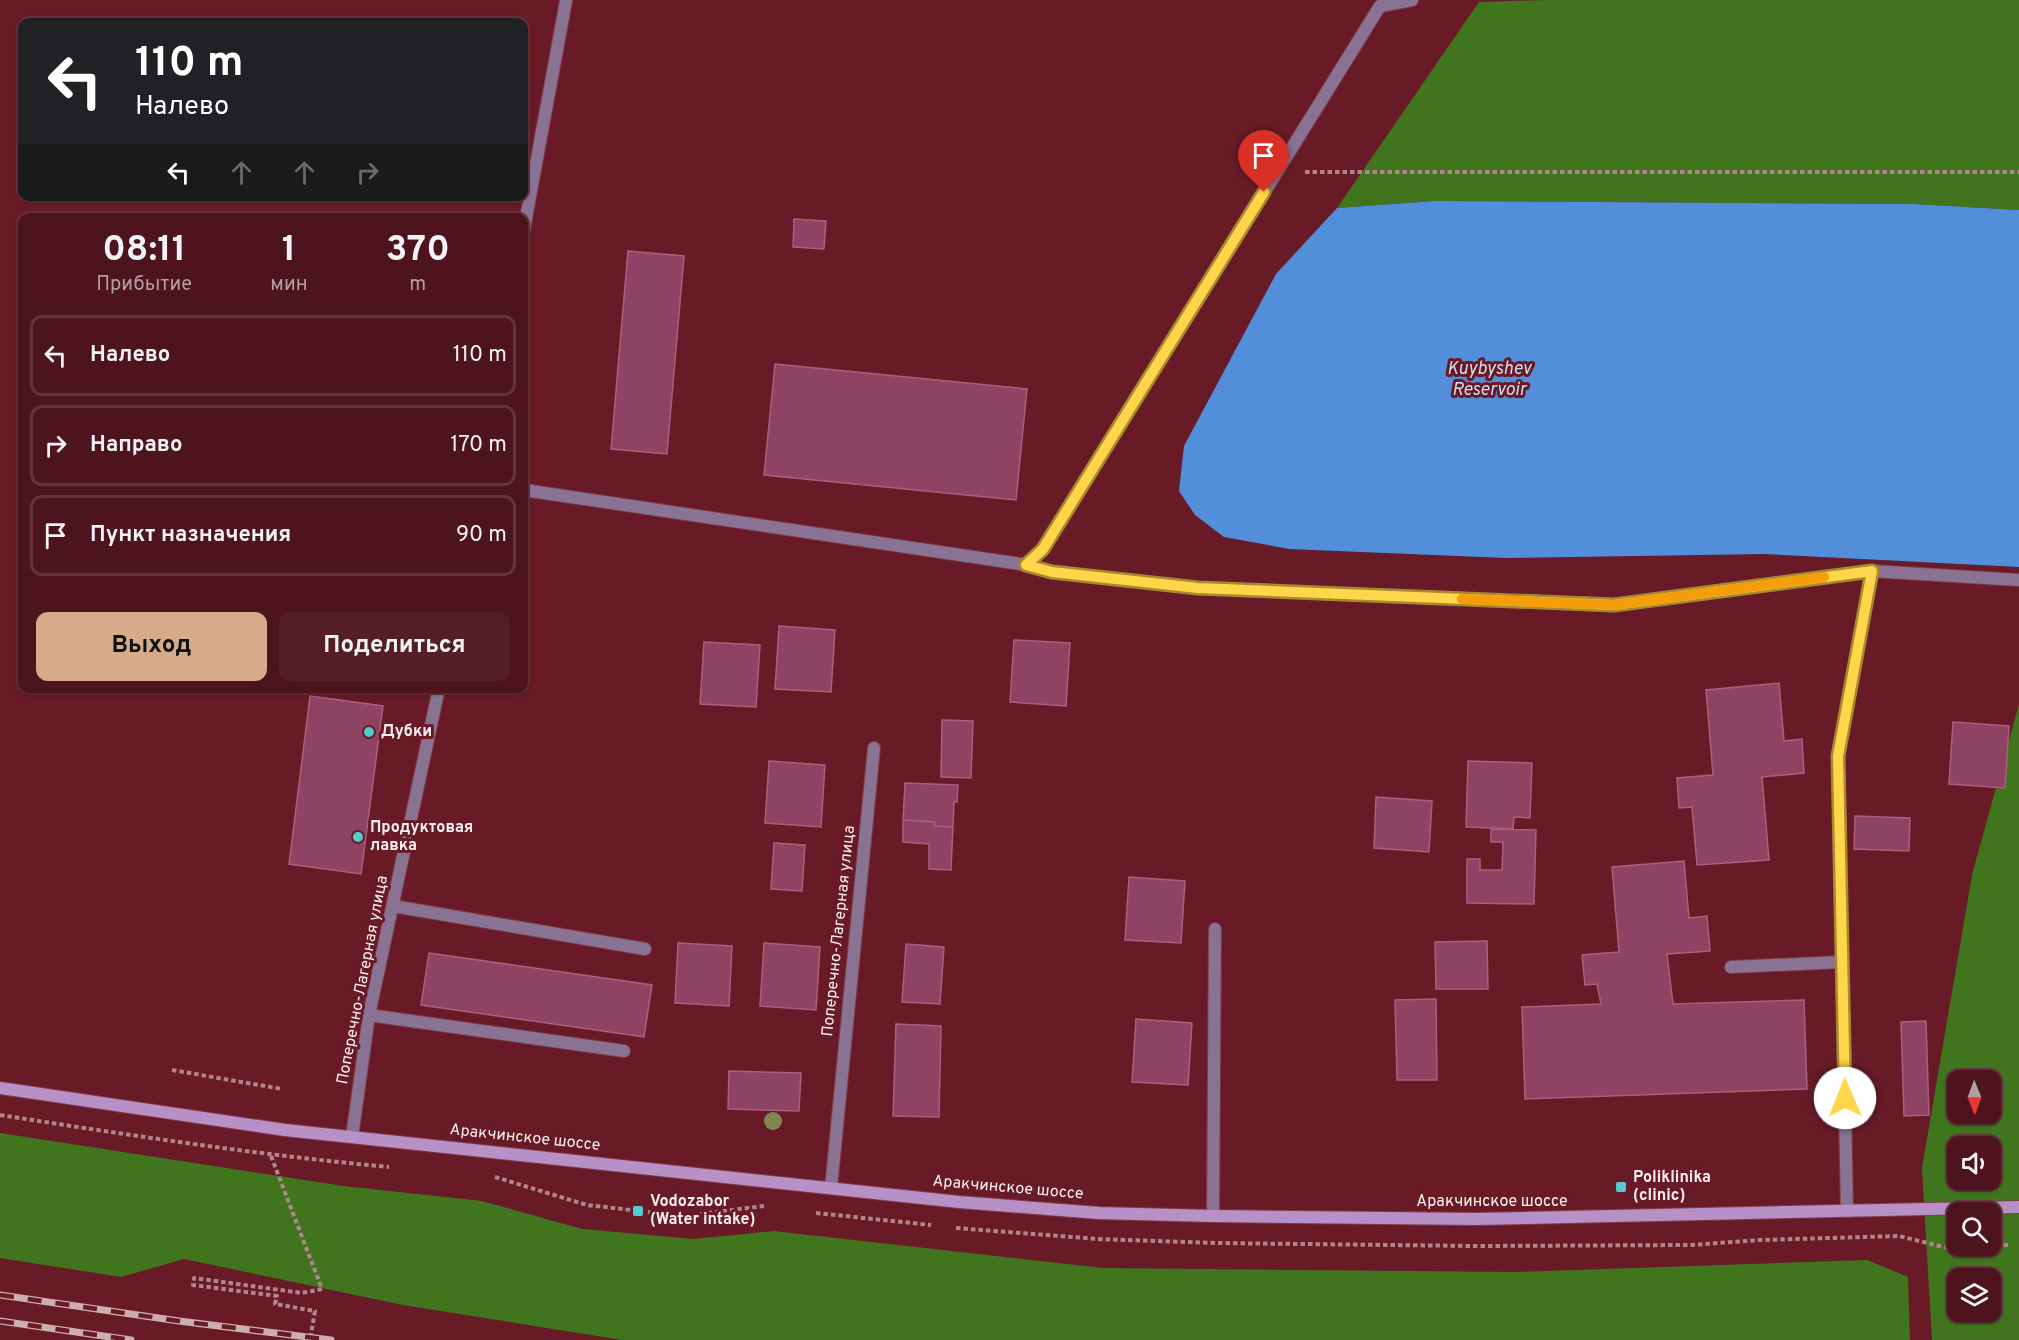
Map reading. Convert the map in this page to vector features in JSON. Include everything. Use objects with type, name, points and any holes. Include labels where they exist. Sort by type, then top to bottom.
[{"type":"main road","name":"Аракчинское шоссе","points":[[0,1088],[285,1130],[831,1188],[1099,1213],[1476,1220],[2019,1207]]},
{"type":"street","points":[[527,213],[566,0]]},
{"type":"street","points":[[1026,565],[1043,549],[1380,6],[1412,0]]},
{"type":"street","points":[[528,491],[1026,565],[1052,572],[1198,588],[1614,605],[1872,571],[2019,580]]},
{"type":"street","points":[[1847,1211],[1838,756],[1872,571]]},
{"type":"street","name":"Поперечно-Лагерная улица","points":[[352,1137],[369,1015],[437,693]]},
{"type":"street","name":"Поперечно-Лагерная улица","points":[[831,1188],[874,748]]},
{"type":"street","points":[[393,906],[645,949]]},
{"type":"street","points":[[1213,1216],[1215,929]]},
{"type":"street","points":[[1731,967],[1842,962]]},
{"type":"street","points":[[369,1015],[624,1051]]},
{"type":"path","points":[[1277,172],[2019,172]]},
{"type":"path","points":[[172,1070],[282,1089]]},
{"type":"path","points":[[271,1155],[322,1289],[302,1293],[194,1278],[193,1285],[276,1296],[275,1304],[315,1311],[310,1340]]},
{"type":"green space","points":[[2019,0],[2019,210],[1913,204],[1435,201],[1337,208],[1479,2]]},
{"type":"green space","points":[[2019,704],[2019,1340],[1932,1340],[1922,1168],[1972,875]]},
{"type":"green space","points":[[0,1133],[344,1186],[482,1201],[582,1229],[694,1239],[774,1231],[1103,1268],[1514,1272],[1867,1260],[1908,1277],[1910,1340],[622,1340],[403,1305],[184,1259],[121,1277],[0,1258]]},
{"type":"water","name":"Kuybyshev Reservoir","points":[[1435,201],[1913,204],[2019,210],[2019,567],[1764,554],[1506,558],[1289,549],[1224,537],[1195,515],[1179,491],[1184,446],[1276,274],[1337,208]]},
{"type":"building","points":[[794,219],[826,221],[824,249],[793,247]]},
{"type":"building","points":[[628,251],[684,256],[667,454],[611,449]]},
{"type":"building","points":[[775,364],[1027,389],[1016,500],[764,475]]},
{"type":"building","points":[[779,626],[835,630],[831,692],[775,689]]},
{"type":"building","points":[[1014,640],[1070,643],[1066,706],[1010,702]]},
{"type":"building","points":[[704,642],[760,645],[756,707],[700,704]]},
{"type":"building","points":[[1779,683],[1784,741],[1802,739],[1804,773],[1762,777],[1769,860],[1697,865],[1692,807],[1679,808],[1677,778],[1713,775],[1706,690]]},
{"type":"building","points":[[310,696],[383,706],[361,874],[289,864]]},
{"type":"building","points":[[942,720],[973,721],[971,778],[941,777]]},
{"type":"building","points":[[1953,722],[2009,726],[2005,788],[1949,784]]},
{"type":"building","points":[[769,761],[825,765],[821,827],[765,823]]},
{"type":"building","points":[[1468,761],[1532,763],[1530,818],[1514,817],[1513,829],[1466,827]]},
{"type":"building","points":[[905,783],[958,785],[957,802],[954,802],[953,827],[935,826],[935,822],[903,820]]},
{"type":"building","points":[[1376,797],[1432,801],[1429,852],[1374,848]]},
{"type":"building","points":[[1855,816],[1910,818],[1909,851],[1854,849]]},
{"type":"building","points":[[903,820],[935,822],[935,826],[953,827],[951,870],[929,869],[929,844],[903,842]]},
{"type":"building","points":[[1491,829],[1536,830],[1534,904],[1467,903],[1467,859],[1480,859],[1480,870],[1502,870],[1503,842],[1491,842]]},
{"type":"building","points":[[774,843],[805,845],[802,891],[771,889]]},
{"type":"building","points":[[1684,861],[1689,918],[1707,916],[1710,951],[1667,954],[1673,1004],[1804,1000],[1807,1089],[1525,1099],[1522,1007],[1601,1004],[1597,984],[1585,985],[1582,955],[1619,952],[1612,867]]},
{"type":"building","points":[[1129,877],[1185,881],[1181,943],[1125,940]]},
{"type":"building","points":[[1487,941],[1488,989],[1436,989],[1435,942]]},
{"type":"building","points":[[678,943],[732,946],[729,1006],[675,1003]]},
{"type":"building","points":[[764,943],[820,947],[816,1010],[760,1006]]},
{"type":"building","points":[[906,944],[944,947],[940,1004],[902,1002]]},
{"type":"building","points":[[429,953],[652,985],[644,1037],[421,1005]]},
{"type":"building","points":[[1436,999],[1437,1080],[1397,1080],[1395,1000]]},
{"type":"building","points":[[1136,1019],[1192,1023],[1188,1085],[1132,1082]]},
{"type":"building","points":[[1926,1021],[1929,1115],[1904,1116],[1901,1022]]},
{"type":"building","points":[[896,1024],[941,1026],[939,1117],[893,1116]]},
{"type":"building","points":[[729,1071],[801,1073],[799,1111],[728,1109]]},
{"type":"railway","points":[[0,1295],[331,1340]]},
{"type":"railway","points":[[0,1321],[131,1340]]},
{"type":"slow traffic","points":[[1462,599],[1614,605],[1824,577]]},
{"type":"place","name":"Дубки","points":[[369,732]]},
{"type":"place","name":"Продуктовая лавка","points":[[358,837]]},
{"type":"place","name":"Poliklinika (clinic)","points":[[1621,1187]]},
{"type":"place","name":"Vodozabor (Water intake)","points":[[638,1211]]},
{"type":"route","points":[[1264,192],[1043,549],[1026,565],[1052,572],[1198,588],[1614,605],[1872,571],[1838,756],[1845,1098]]}]
